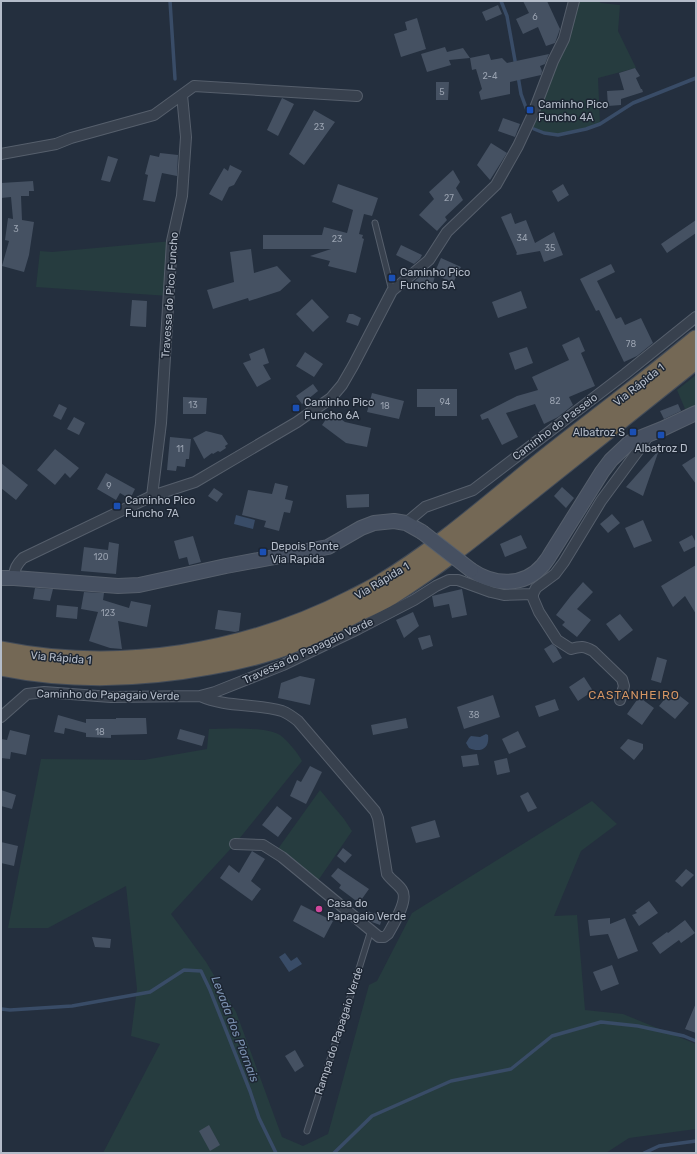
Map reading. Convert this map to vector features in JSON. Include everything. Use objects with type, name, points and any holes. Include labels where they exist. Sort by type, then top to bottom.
[{"type":"highway","name":"Via Rápida 1","points":[[1,651],[66,660],[101,661],[154,658],[218,648],[247,641],[287,628],[330,611],[380,584],[417,560],[451,535],[696,340]]},
{"type":"highway","name":"Via Rápida 1","points":[[1,666],[64,674],[113,676],[188,669],[248,657],[294,642],[338,623],[390,595],[425,572],[481,531],[696,359]]},
{"type":"street","points":[[7,578],[14,572],[17,564],[23,558],[39,549],[70,536],[152,496],[195,482],[297,422],[331,398],[342,385],[353,366],[392,291],[428,260],[448,232],[496,186],[518,146],[532,116],[553,61],[564,39],[574,1]]},
{"type":"street","points":[[1,154],[56,144],[71,138],[154,115],[194,86],[357,96]]},
{"type":"street","name":"Travessa do Pico Funcho","points":[[152,496],[161,423],[172,241],[182,196],[186,137],[182,94]]},
{"type":"street","name":"Caminho do Passeio","points":[[406,523],[425,507],[473,490],[625,374],[696,317]]},
{"type":"street","points":[[7,578],[118,586],[139,585],[250,561],[328,547],[360,528],[374,523],[394,521],[406,523],[422,532],[480,576],[500,582],[520,580],[535,572],[542,566],[611,460],[629,444],[696,413]]},
{"type":"street","points":[[620,700],[624,686],[622,679],[588,648],[581,646],[571,649],[557,640],[539,612],[533,598],[533,594],[536,588],[555,574],[564,562],[601,501],[649,434]]},
{"type":"street","name":"Travessa do Papagaio Verde","points":[[200,696],[215,692],[283,665],[358,629],[414,600],[448,580],[458,580],[504,595],[533,594]]},
{"type":"street","name":"Caminho do Papagaio Verde","points":[[1,717],[27,694],[44,692],[111,697],[200,696]]},
{"type":"street","points":[[200,696],[218,703],[283,712],[298,721],[375,811],[378,818],[387,874],[390,879],[402,890],[404,902],[388,934],[384,937],[379,937],[282,858],[262,845],[236,844]]},
{"type":"lane","points":[[375,223],[392,291]]},
{"type":"lane","name":"Rampa do Papagaio Verde","points":[[307,1131],[371,930]]},
{"type":"green space","points":[[576,1],[598,1],[601,3],[620,5],[618,31],[636,68],[598,78],[600,124],[587,130],[558,136],[544,134],[527,127]]},
{"type":"green space","points":[[172,241],[169,296],[36,287],[40,251],[52,252]]},
{"type":"green space","points":[[696,375],[696,413],[688,416],[677,390]]},
{"type":"green space","points":[[209,729],[255,729],[273,732],[286,740],[302,761],[235,844],[171,914],[206,962],[236,1012],[282,1137],[303,1146],[328,1134],[369,985],[377,981],[412,913],[592,801],[617,824],[581,851],[554,916],[577,915],[585,1010],[623,1014],[696,1044],[696,1129],[629,1138],[606,1153],[103,1153],[160,1044],[131,1036],[137,989],[126,886],[48,928],[8,928],[41,759],[144,760],[207,749]]},
{"type":"green space","points":[[320,790],[352,831],[315,885],[275,853]]},
{"type":"water","points":[[236,515],[255,520],[253,529],[234,524]]},
{"type":"water","points":[[486,734],[488,735],[488,740],[486,747],[480,750],[469,748],[466,743],[471,736],[480,737]]},
{"type":"water","points":[[285,953],[291,961],[297,957],[302,964],[289,972],[279,957]]},
{"type":"building","points":[[523,1],[547,1],[560,29],[555,43],[546,46],[538,27],[523,34],[516,19],[529,13]]},
{"type":"building","points":[[498,5],[502,14],[486,21],[482,12]]},
{"type":"building","points":[[417,18],[426,49],[401,57],[394,34],[407,30],[405,22]]},
{"type":"building","points":[[445,47],[447,52],[463,48],[470,58],[449,60],[451,65],[427,72],[421,54]]},
{"type":"building","points":[[489,54],[491,60],[502,58],[507,63],[549,54],[545,64],[540,66],[542,71],[541,75],[510,82],[510,94],[481,100],[479,92],[482,89],[476,69],[472,70],[470,58]]},
{"type":"building","points":[[635,68],[640,76],[636,78],[643,92],[621,99],[621,105],[608,106],[607,91],[624,90],[619,73]]},
{"type":"building","points":[[436,82],[449,82],[448,100],[436,100]]},
{"type":"building","points":[[282,98],[294,104],[278,136],[267,130]]},
{"type":"building","points":[[314,110],[335,122],[304,165],[289,154]]},
{"type":"building","points":[[503,118],[520,124],[515,137],[498,131]]},
{"type":"building","points":[[491,143],[507,153],[490,180],[477,165]]},
{"type":"building","points":[[160,153],[178,155],[177,176],[162,173],[155,202],[143,200],[148,175],[145,174],[150,155],[159,157]]},
{"type":"building","points":[[108,156],[118,159],[110,182],[101,180]]},
{"type":"building","points":[[230,165],[242,171],[234,185],[229,187],[222,201],[209,194],[224,168],[228,171]]},
{"type":"building","points":[[453,170],[460,182],[456,188],[463,200],[445,217],[447,220],[437,231],[419,215],[434,199],[429,192]]},
{"type":"building","points":[[33,181],[34,191],[29,191],[29,196],[21,196],[22,220],[34,222],[29,255],[24,272],[2,266],[9,241],[5,240],[8,218],[13,219],[11,197],[1,198],[1,183]]},
{"type":"building","points":[[338,184],[378,198],[372,216],[364,214],[359,234],[363,235],[362,238],[364,239],[356,273],[328,266],[330,261],[310,256],[331,249],[263,249],[263,235],[322,235],[324,227],[347,233],[353,210],[332,202]]},
{"type":"building","points":[[563,184],[569,195],[558,202],[552,191]]},
{"type":"building","points":[[511,213],[515,224],[526,220],[535,243],[554,232],[563,255],[544,262],[540,251],[517,255],[501,217]]},
{"type":"building","points":[[696,220],[696,233],[667,253],[661,244]]},
{"type":"building","points":[[401,245],[422,255],[420,259],[414,264],[396,255]]},
{"type":"building","points":[[251,249],[254,273],[277,266],[291,281],[280,291],[249,301],[248,298],[213,309],[207,290],[234,282],[230,252]]},
{"type":"building","points":[[441,258],[461,267],[453,283],[434,274]]},
{"type":"building","points":[[611,264],[615,272],[597,281],[616,319],[621,317],[625,325],[641,318],[653,343],[637,356],[624,362],[599,310],[596,311],[580,279]]},
{"type":"building","points":[[423,273],[435,276],[431,290],[412,284]]},
{"type":"building","points":[[521,291],[527,308],[498,318],[492,302]]},
{"type":"building","points":[[312,299],[329,317],[313,332],[296,314]]},
{"type":"building","points":[[132,300],[147,301],[146,327],[130,326]]},
{"type":"building","points":[[349,314],[353,314],[361,318],[358,326],[346,322]]},
{"type":"building","points":[[579,337],[585,351],[581,353],[595,386],[569,397],[573,405],[558,417],[544,424],[535,404],[506,413],[518,437],[502,445],[488,418],[482,420],[480,415],[517,396],[538,390],[532,377],[569,360],[562,345]]},
{"type":"building","points":[[527,347],[533,363],[515,370],[509,353]]},
{"type":"building","points":[[264,348],[269,363],[263,365],[271,379],[257,387],[243,363],[251,360],[249,354]]},
{"type":"building","points":[[305,352],[323,364],[314,377],[296,366]]},
{"type":"building","points":[[313,384],[318,391],[302,404],[296,396]]},
{"type":"building","points":[[417,389],[457,389],[457,416],[435,416],[435,407],[417,407]]},
{"type":"building","points":[[372,393],[404,401],[399,419],[367,412]]},
{"type":"building","points":[[183,397],[207,398],[206,414],[183,414]]},
{"type":"building","points":[[59,404],[67,408],[61,420],[53,416]]},
{"type":"building","points":[[678,404],[681,411],[664,419],[660,411]]},
{"type":"building","points":[[331,412],[345,422],[371,428],[367,447],[346,443],[322,425]]},
{"type":"building","points":[[74,417],[85,423],[79,435],[67,429]]},
{"type":"building","points":[[206,431],[222,435],[228,444],[225,446],[226,448],[220,452],[218,451],[213,454],[212,453],[204,459],[193,438]]},
{"type":"building","points":[[170,437],[191,439],[189,459],[186,459],[185,467],[177,466],[176,471],[167,470]]},
{"type":"building","points":[[55,449],[79,468],[70,478],[65,473],[55,485],[37,470]]},
{"type":"building","points":[[659,450],[643,496],[626,487]]},
{"type":"building","points":[[696,456],[696,484],[682,465]]},
{"type":"building","points":[[1,463],[28,485],[16,500],[1,488]]},
{"type":"building","points":[[106,473],[135,489],[130,499],[120,493],[116,500],[97,489]]},
{"type":"building","points":[[275,483],[288,486],[285,499],[293,501],[290,513],[284,512],[279,531],[264,527],[266,521],[242,515],[248,490],[272,494]]},
{"type":"building","points":[[562,487],[574,498],[566,508],[554,496]]},
{"type":"building","points":[[214,488],[223,494],[217,502],[208,496]]},
{"type":"building","points":[[369,494],[369,507],[347,508],[346,495]]},
{"type":"building","points":[[612,514],[620,523],[608,533],[600,524]]},
{"type":"building","points":[[643,520],[652,541],[634,548],[625,528]]},
{"type":"building","points":[[521,535],[527,548],[505,557],[500,544]]},
{"type":"building","points":[[692,535],[696,546],[684,552],[679,542]]},
{"type":"building","points":[[193,536],[201,562],[189,565],[187,557],[179,559],[174,541]]},
{"type":"building","points":[[109,542],[119,544],[116,574],[81,571],[84,547],[108,550]]},
{"type":"building","points":[[696,565],[696,614],[685,596],[673,607],[661,586]]},
{"type":"building","points":[[583,582],[593,592],[577,609],[591,620],[577,637],[562,625],[565,622],[556,615]]},
{"type":"building","points":[[35,588],[53,589],[50,601],[33,599]]},
{"type":"building","points":[[462,589],[467,615],[452,618],[449,604],[434,607],[432,596]]},
{"type":"building","points":[[84,592],[104,593],[103,600],[129,608],[131,601],[151,605],[147,627],[118,621],[122,649],[110,648],[89,641],[98,612],[81,609]]},
{"type":"building","points":[[57,605],[78,607],[77,619],[56,617]]},
{"type":"building","points":[[218,610],[241,613],[239,631],[235,632],[215,629]]},
{"type":"building","points":[[413,612],[419,626],[404,638],[396,620]]},
{"type":"building","points":[[620,614],[633,630],[619,641],[606,624]]},
{"type":"building","points":[[430,635],[433,646],[422,650],[418,638]]},
{"type":"building","points":[[552,644],[556,647],[562,658],[553,663],[544,649]]},
{"type":"building","points":[[657,657],[667,660],[661,683],[651,680]]},
{"type":"building","points":[[300,676],[315,679],[310,705],[278,698],[281,683]]},
{"type":"building","points":[[584,677],[593,691],[578,701],[569,687]]},
{"type":"building","points":[[672,690],[689,703],[675,719],[659,706]]},
{"type":"building","points":[[493,695],[500,717],[464,729],[457,707]]},
{"type":"building","points":[[639,697],[654,708],[642,725],[627,714]]},
{"type":"building","points":[[555,699],[559,710],[539,717],[535,706]]},
{"type":"building","points":[[58,715],[86,723],[86,719],[146,718],[147,734],[111,735],[111,738],[86,737],[86,733],[65,728],[64,734],[54,732]]},
{"type":"building","points":[[406,718],[408,728],[373,735],[371,725]]},
{"type":"building","points":[[180,729],[205,736],[202,746],[177,739]]},
{"type":"building","points":[[10,730],[30,735],[26,755],[11,752],[10,759],[1,758],[1,739],[7,740]]},
{"type":"building","points":[[518,731],[526,747],[509,754],[502,739]]},
{"type":"building","points":[[628,739],[643,744],[643,749],[634,760],[620,748]]},
{"type":"building","points":[[477,754],[479,765],[463,767],[461,756]]},
{"type":"building","points":[[507,758],[510,772],[497,775],[494,761]]},
{"type":"building","points":[[310,766],[322,772],[306,804],[290,796],[297,780],[301,782]]},
{"type":"building","points":[[1,790],[16,795],[12,809],[1,806]]},
{"type":"building","points":[[528,792],[537,808],[528,812],[520,796]]},
{"type":"building","points":[[277,806],[292,818],[278,837],[262,825]]},
{"type":"building","points":[[435,820],[440,837],[416,843],[411,827]]},
{"type":"building","points":[[1,842],[18,846],[14,866],[1,863]]},
{"type":"building","points":[[343,848],[352,855],[345,863],[337,856]]},
{"type":"building","points":[[252,851],[265,859],[251,881],[261,889],[252,901],[220,878],[229,865],[239,873]]},
{"type":"building","points":[[338,868],[369,889],[359,903],[339,888],[341,885],[331,876]]},
{"type":"building","points":[[686,869],[694,875],[682,887],[675,881]]},
{"type":"building","points":[[649,901],[658,913],[639,926],[632,915],[637,913],[635,911]]},
{"type":"building","points":[[301,905],[333,921],[324,938],[293,921]]},
{"type":"building","points":[[367,911],[383,916],[380,925],[365,917]]},
{"type":"building","points":[[610,918],[610,924],[625,918],[638,951],[618,959],[608,934],[590,936],[588,920]]},
{"type":"building","points":[[685,920],[695,933],[681,943],[679,940],[660,954],[652,943]]},
{"type":"building","points":[[92,937],[111,939],[110,948],[95,947]]},
{"type":"building","points":[[612,965],[619,984],[601,991],[593,972]]},
{"type":"building","points":[[696,1003],[696,1033],[685,1029]]},
{"type":"building","points":[[295,1050],[304,1066],[295,1072],[285,1056]]},
{"type":"building","points":[[209,1125],[220,1145],[210,1151],[199,1131]]},
{"type":"waterway","points":[[170,1],[175,79]]},
{"type":"waterway","points":[[501,1],[507,16],[516,66]]},
{"type":"waterway","points":[[518,76],[521,94],[528,113]]},
{"type":"waterway","points":[[534,129],[544,133],[558,135],[586,129],[600,124],[633,103],[696,78]]},
{"type":"waterway","name":"Levada dos Piornais","points":[[1,1009],[10,1010],[72,1006],[150,992],[184,970],[201,971],[250,1091],[259,1118],[276,1153]]},
{"type":"waterway","name":"Levada dos Piornais","points":[[334,1153],[372,1116],[451,1081],[511,1069],[552,1036],[601,1022],[638,1026],[684,1036],[696,1041]]},
{"type":"waterway","points":[[644,1153],[659,1146],[696,1141]]},
{"type":"place","name":"Caminho Pico Funcho 4A","points":[[530,110]]},
{"type":"place","name":"Caminho Pico Funcho 5A","points":[[392,278]]},
{"type":"place","name":"Caminho Pico Funcho 6A","points":[[296,408]]},
{"type":"place","name":"Albatroz S","points":[[633,432]]},
{"type":"place","name":"Albatroz D","points":[[661,435]]},
{"type":"place","name":"Caminho Pico Funcho 7A","points":[[117,506]]},
{"type":"place","name":"Depois Ponte Via Rapida","points":[[263,552]]},
{"type":"place","name":"Casa do Papagaio Verde","points":[[319,909]]},
{"type":"district","name":"CASTANHEIRO","points":[[634,695]]}]
